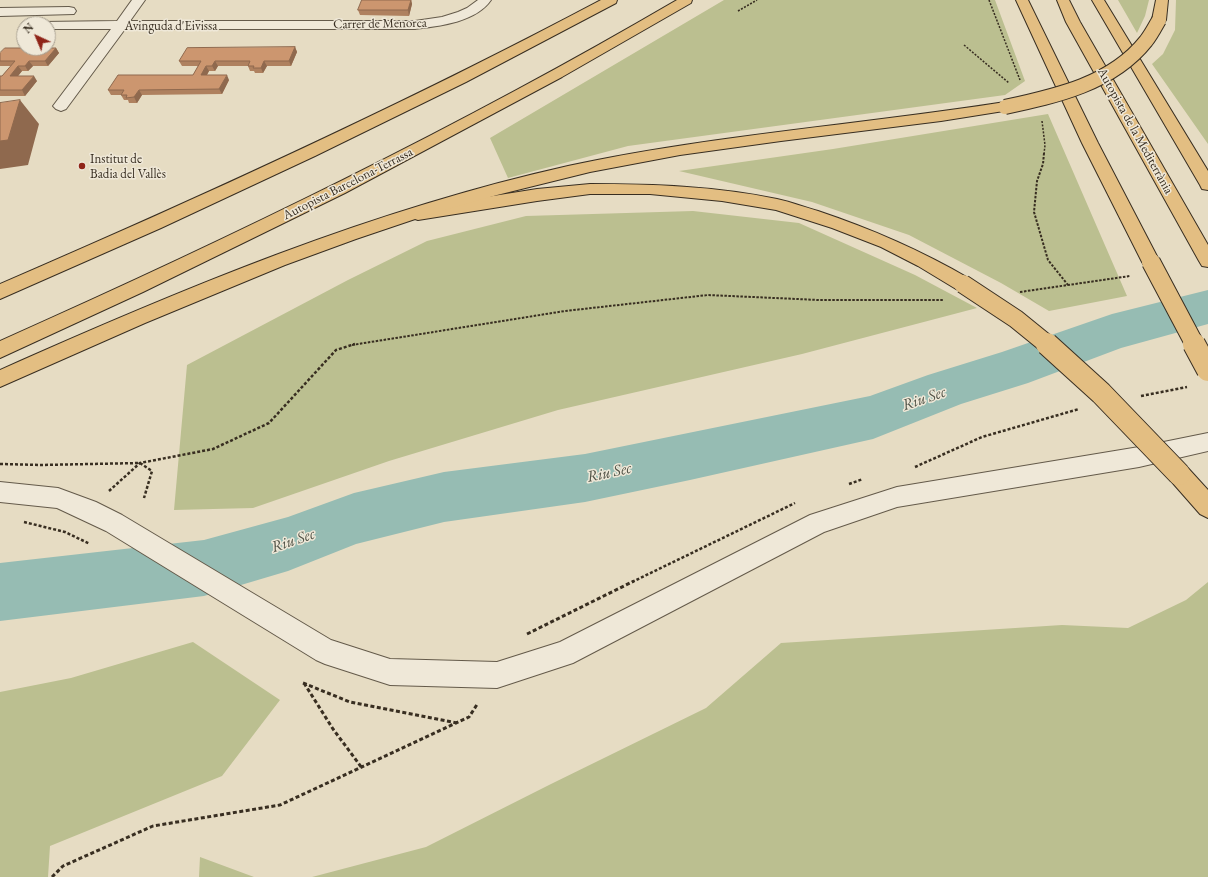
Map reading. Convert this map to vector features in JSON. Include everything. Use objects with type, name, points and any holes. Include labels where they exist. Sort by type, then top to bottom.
[{"type":"highway","points":[[0,292],[169,217],[314,150],[428,95],[611,0]]},
{"type":"highway","name":"Autopista Barcelona-Terrassa","points":[[0,350],[179,267],[353,183],[470,122],[638,29],[686,0]]},
{"type":"highway","points":[[1022,0],[1090,142],[1208,370]]},
{"type":"highway","name":"Autopista de la Mediterrània","points":[[1063,0],[1073,22],[1206,258]]},
{"type":"highway","points":[[1098,0],[1208,185]]},
{"type":"highway","points":[[0,379],[72,346],[251,270],[350,233],[503,188],[565,173],[678,151],[749,140],[967,113],[1037,100],[1073,89],[1106,75],[1134,56],[1146,42],[1159,20],[1162,0]]},
{"type":"highway","points":[[407,216],[537,195],[590,189],[650,189],[722,195],[778,205],[838,224],[887,243],[924,261],[956,292],[1015,319],[1089,380],[1138,428],[1208,507]]},
{"type":"street","name":"Carrer de Menorca","points":[[298,26],[415,25],[435,23],[458,16],[483,3],[485,0]]},
{"type":"street","points":[[61,106],[133,8]]},
{"type":"street","points":[[0,12],[83,11]]},
{"type":"street","points":[[298,26],[305,14],[304,12]]},
{"type":"street","points":[[0,24],[16,25]]},
{"type":"street","name":"Avinguda d'Eivissa","points":[[56,25],[298,26]]},
{"type":"street","points":[[0,492],[58,498],[88,510],[114,523],[325,651],[390,672],[497,675],[564,654],[818,523],[897,497],[1138,457],[1208,442]]},
{"type":"path","points":[[738,11],[757,0]]},
{"type":"path","points":[[989,0],[1022,85]]},
{"type":"path","points":[[964,45],[1010,84]]},
{"type":"path","points":[[1040,117],[1044,123],[1044,164],[1038,181],[1034,212],[1048,260],[1069,285]]},
{"type":"path","points":[[1018,292],[1134,276]]},
{"type":"path","points":[[0,464],[41,465],[140,463],[213,449],[268,423],[336,350],[355,344],[565,311],[708,295],[820,300],[935,301],[956,292]]},
{"type":"path","points":[[1134,397],[1184,388]]},
{"type":"path","points":[[140,463],[152,471],[144,498]]},
{"type":"path","points":[[88,510],[140,463]]},
{"type":"path","points":[[22,522],[65,532],[90,544]]},
{"type":"path","points":[[52,877],[63,866],[153,826],[280,805],[362,768],[469,717],[497,675]]},
{"type":"path","points":[[362,768],[333,728],[304,683],[350,702],[457,723]]},
{"type":"green space","points":[[724,0],[995,0],[1025,81],[1005,95],[628,146],[508,178],[490,138]]},
{"type":"green space","points":[[1118,0],[1149,0],[1145,16],[1137,33]]},
{"type":"green space","points":[[1176,0],[1208,0],[1208,144],[1152,64],[1163,54],[1175,30]]},
{"type":"green space","points":[[1048,114],[1127,296],[1049,311],[1001,283],[909,235],[812,202],[679,171],[833,149]]},
{"type":"green space","points":[[693,211],[799,223],[915,275],[977,308],[802,354],[558,410],[389,461],[253,508],[174,510],[187,365],[348,280],[427,241],[526,216]]},
{"type":"green space","points":[[1208,582],[1208,877],[312,877],[426,847],[706,708],[781,643],[1062,625],[1128,628],[1186,600]]},
{"type":"green space","points":[[193,642],[280,700],[222,776],[50,846],[48,877],[0,877],[0,692],[71,678]]},
{"type":"green space","points":[[200,857],[254,877],[199,877]]},
{"type":"building","points":[[362,0],[411,0],[408,10],[358,10]]},
{"type":"building","points":[[295,47],[289,61],[264,61],[261,68],[253,68],[254,66],[248,66],[250,61],[215,61],[212,66],[206,66],[201,75],[227,75],[219,89],[139,90],[134,97],[126,98],[127,95],[121,95],[124,90],[108,90],[118,75],[193,75],[201,61],[179,61],[187,48]]},
{"type":"building","points":[[5,48],[16,48],[16,56],[49,56],[45,61],[29,61],[25,66],[18,66],[10,76],[34,76],[22,90],[0,90],[0,76],[2,76],[15,61],[0,61],[0,53]]},
{"type":"building","points":[[20,100],[8,140],[0,141],[0,103]]},
{"type":"waterway","name":"Riu Sec","points":[[0,592],[204,568],[288,544],[354,519],[444,497],[585,478],[690,457],[873,417],[946,389],[1010,369],[1112,332],[1208,307]]},
{"type":"place","name":"Institut de Badia del Vallès","points":[[82,166]]}]
